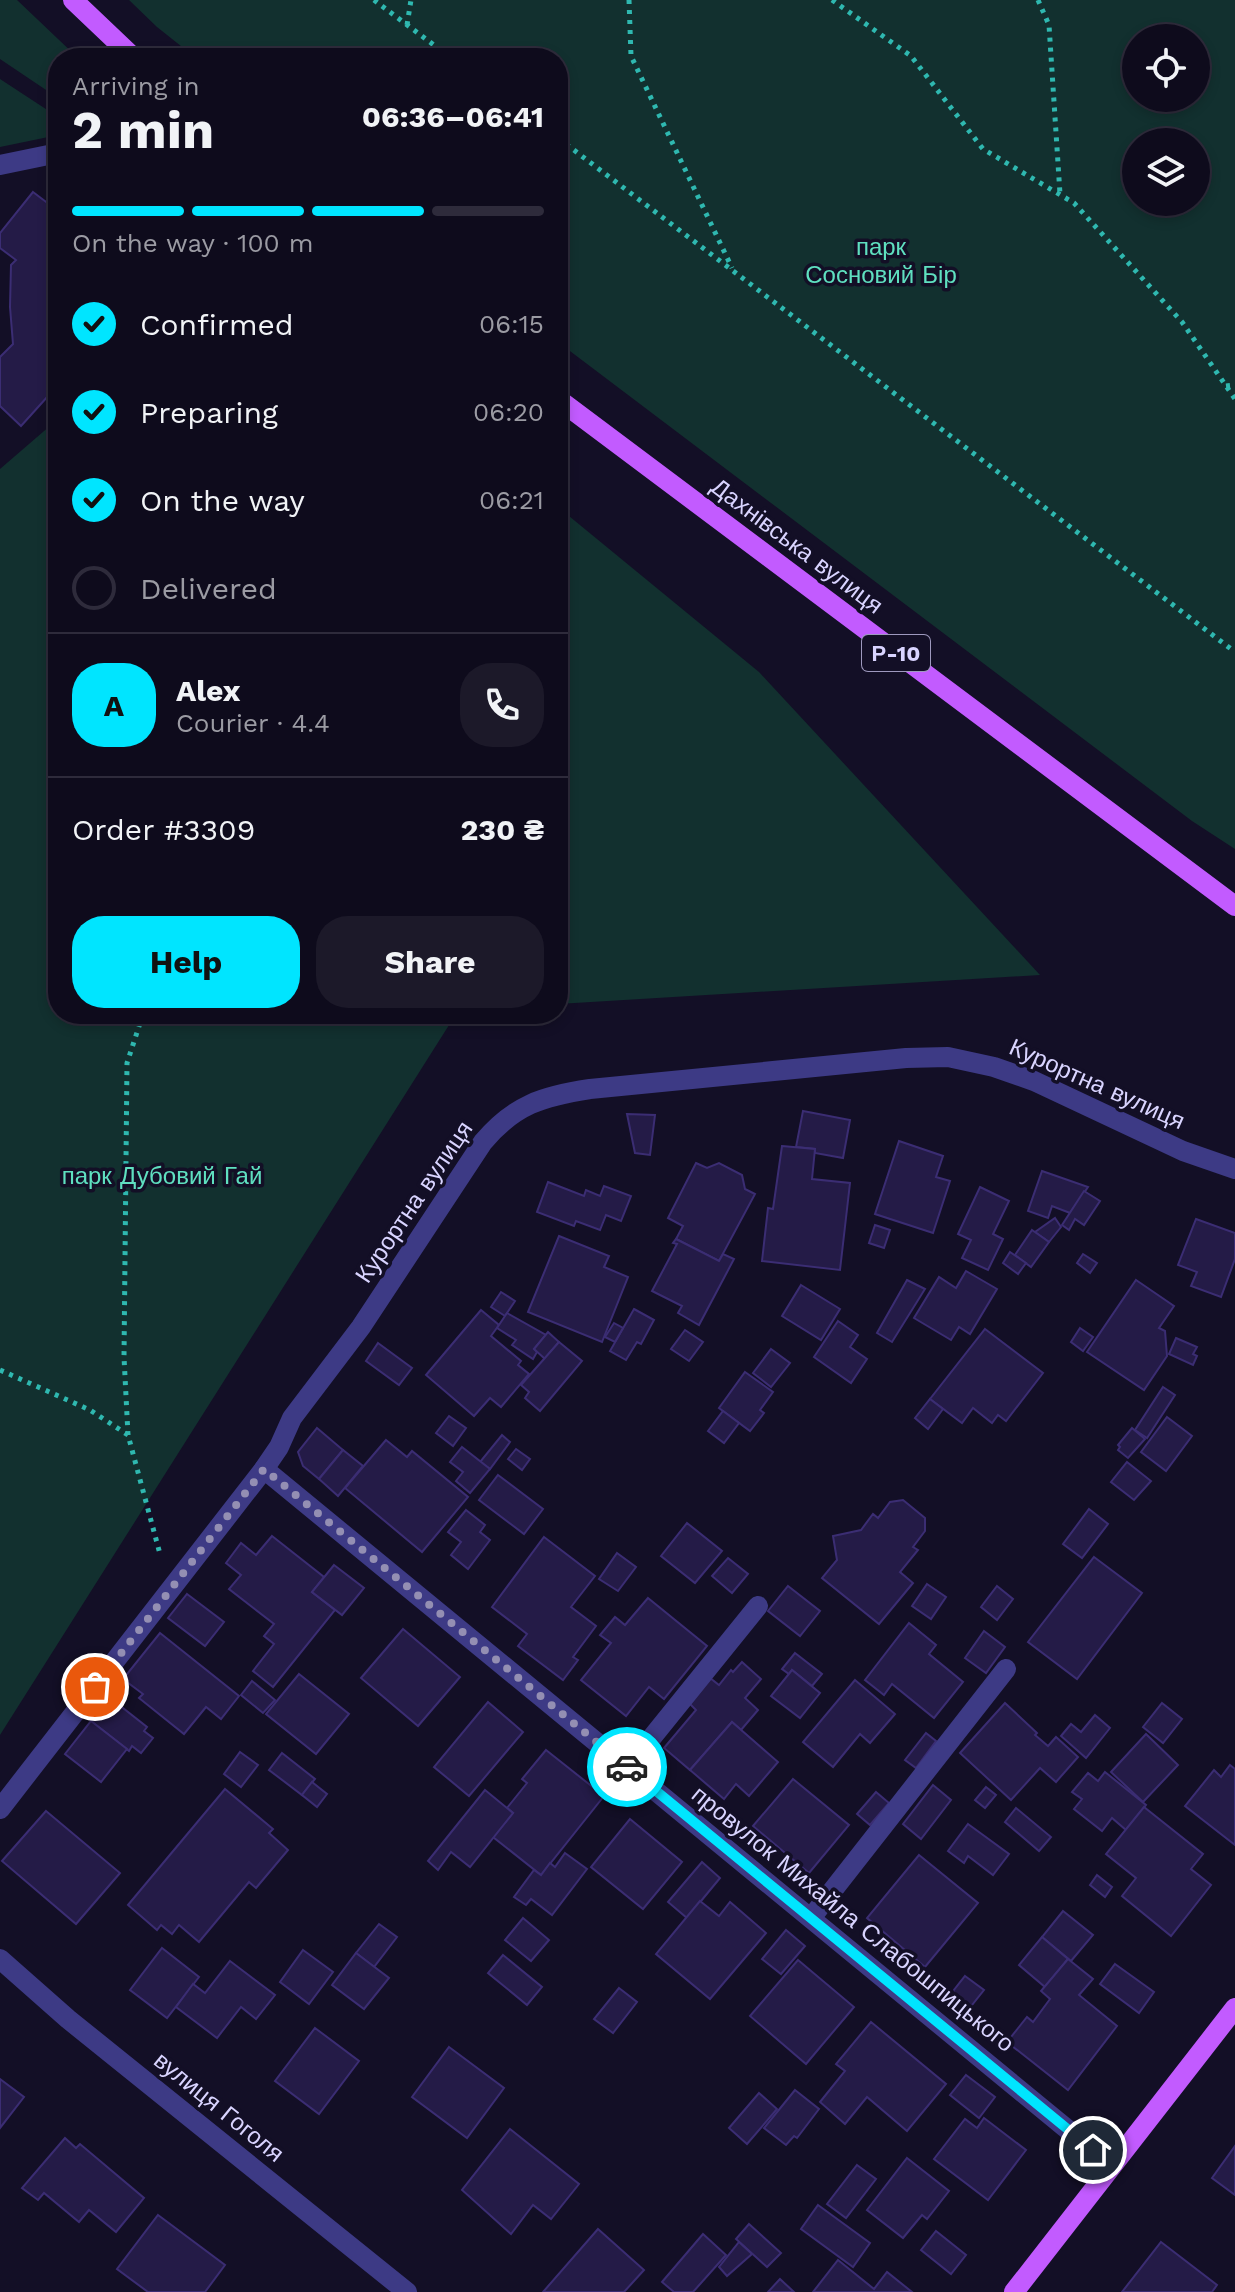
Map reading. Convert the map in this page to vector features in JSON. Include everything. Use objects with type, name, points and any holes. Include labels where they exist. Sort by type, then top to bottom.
[{"type":"main road","points":[[73,0],[123,48]]},
{"type":"main road","name":"Дахнівська вулиця","points":[[568,406],[1235,906]]},
{"type":"main road","points":[[1014,2292],[1235,2008]]},
{"type":"street","points":[[0,165],[48,155]]},
{"type":"street","name":"Курортна вулиця","points":[[0,1809],[264,1469],[279,1447],[292,1418],[361,1327],[483,1142],[505,1118],[541,1099],[590,1089],[906,1058],[948,1057],[994,1067],[1034,1081],[1183,1151],[1235,1169]]},
{"type":"street","name":"провулок Михайла Слабошпицького","points":[[264,1469],[1112,2166]]},
{"type":"street","points":[[628,1767],[758,1606]]},
{"type":"street","points":[[811,1918],[1006,1669]]},
{"type":"street","name":"вулиця Гоголя","points":[[0,1959],[68,2019],[407,2292]]},
{"type":"path","points":[[374,0],[438,48]]},
{"type":"path","points":[[407,25],[411,0]]},
{"type":"path","points":[[629,0],[631,56],[733,269]]},
{"type":"path","points":[[832,0],[911,56],[983,149],[1074,203],[1182,322],[1235,399]]},
{"type":"path","points":[[1038,0],[1049,25],[1060,194]]},
{"type":"path","points":[[568,145],[1235,652]]},
{"type":"path","points":[[1226,386],[1235,385]]},
{"type":"path","points":[[140,1024],[127,1063],[124,1357],[128,1435],[170,1589]]},
{"type":"path","points":[[0,1370],[90,1410],[128,1435]]},
{"type":"green space","points":[[0,0],[17,0],[67,48],[48,48],[48,91],[0,59]]},
{"type":"green space","name":"парк Сосновий Бір","points":[[129,0],[1235,0],[1235,849],[1192,821],[568,350],[568,48],[183,48]]},
{"type":"green space","points":[[0,79],[48,110],[48,137],[0,147]]},
{"type":"green space","name":"парк Дубовий Гай","points":[[48,428],[48,1024],[450,1024],[0,1735],[0,469]]},
{"type":"green space","points":[[568,515],[759,672],[1040,975],[568,1003]]},
{"type":"building","points":[[33,192],[48,203],[48,396],[21,426],[0,406],[0,357],[13,344],[11,265],[16,260],[0,248],[0,233]]},
{"type":"building","points":[[803,1111],[850,1120],[843,1158],[796,1147]]},
{"type":"building","points":[[627,1114],[655,1115],[650,1155],[635,1153]]},
{"type":"building","points":[[899,1141],[943,1156],[936,1177],[950,1181],[933,1233],[875,1214]]},
{"type":"building","points":[[782,1146],[815,1149],[812,1179],[850,1183],[840,1270],[762,1261],[768,1208],[773,1209]]},
{"type":"building","points":[[696,1163],[707,1168],[719,1163],[742,1175],[745,1189],[755,1194],[719,1261],[676,1239],[683,1226],[668,1218]]},
{"type":"building","points":[[1042,1171],[1088,1187],[1070,1213],[1052,1206],[1048,1218],[1028,1211]]},
{"type":"building","points":[[548,1182],[584,1196],[586,1190],[600,1196],[604,1186],[631,1196],[621,1221],[606,1215],[600,1230],[576,1221],[574,1226],[537,1212]]},
{"type":"building","points":[[980,1187],[1009,1201],[993,1234],[1003,1239],[988,1270],[962,1258],[971,1240],[958,1234]]},
{"type":"building","points":[[1084,1191],[1100,1201],[1084,1225],[1075,1219],[1069,1230],[1062,1225]]},
{"type":"building","points":[[1055,1218],[1061,1227],[1049,1242],[1035,1232]]},
{"type":"building","points":[[1196,1219],[1235,1233],[1235,1259],[1221,1297],[1191,1286],[1197,1272],[1178,1265]]},
{"type":"building","points":[[875,1225],[890,1230],[884,1248],[869,1243]]},
{"type":"building","points":[[1032,1230],[1049,1242],[1031,1267],[1015,1255]]},
{"type":"building","points":[[559,1236],[609,1256],[604,1267],[628,1277],[602,1342],[528,1312]]},
{"type":"building","points":[[676,1239],[719,1261],[723,1254],[734,1259],[699,1325],[678,1313],[682,1306],[652,1291],[677,1244],[673,1243]]},
{"type":"building","points":[[1010,1252],[1026,1263],[1018,1274],[1003,1263]]},
{"type":"building","points":[[1083,1254],[1097,1263],[1090,1273],[1077,1263]]},
{"type":"building","points":[[966,1271],[997,1289],[970,1334],[959,1327],[951,1340],[914,1318],[939,1277],[956,1288]]},
{"type":"building","points":[[907,1280],[925,1289],[892,1342],[877,1333]]},
{"type":"building","points":[[1136,1280],[1174,1306],[1159,1328],[1165,1331],[1167,1356],[1144,1390],[1087,1352]]},
{"type":"building","points":[[801,1285],[840,1309],[821,1340],[782,1316]]},
{"type":"building","points":[[501,1292],[515,1301],[505,1316],[491,1307]]},
{"type":"building","points":[[634,1309],[654,1320],[641,1344],[637,1342],[626,1360],[610,1351]]},
{"type":"building","points":[[481,1310],[499,1325],[491,1336],[521,1361],[518,1365],[529,1374],[501,1407],[490,1398],[474,1416],[426,1375]]},
{"type":"building","points":[[507,1313],[546,1335],[534,1349],[537,1352],[533,1359],[512,1345],[516,1340],[497,1328]]},
{"type":"building","points":[[838,1321],[858,1335],[850,1347],[867,1359],[851,1383],[814,1357]]},
{"type":"building","points":[[614,1323],[623,1328],[615,1342],[605,1337]]},
{"type":"building","points":[[1080,1328],[1093,1337],[1083,1351],[1071,1342]]},
{"type":"building","points":[[985,1329],[1043,1373],[1006,1421],[998,1415],[992,1423],[973,1408],[962,1423],[930,1399]]},
{"type":"building","points":[[685,1330],[703,1342],[689,1361],[671,1349]]},
{"type":"building","points":[[548,1332],[559,1342],[545,1359],[534,1349]]},
{"type":"building","points":[[1176,1338],[1197,1347],[1193,1365],[1169,1354]]},
{"type":"building","points":[[559,1342],[582,1361],[540,1411],[525,1398],[529,1392],[521,1385]]},
{"type":"building","points":[[378,1343],[412,1368],[399,1385],[366,1361]]},
{"type":"building","points":[[771,1349],[790,1363],[771,1387],[753,1373]]},
{"type":"building","points":[[745,1372],[773,1392],[760,1410],[764,1413],[750,1431],[719,1408]]},
{"type":"building","points":[[1163,1387],[1175,1395],[1147,1438],[1135,1430]]},
{"type":"building","points":[[930,1399],[943,1409],[928,1429],[915,1418]]},
{"type":"building","points":[[723,1411],[739,1423],[724,1443],[708,1431]]},
{"type":"building","points":[[449,1416],[466,1428],[453,1446],[436,1433]]},
{"type":"building","points":[[1167,1417],[1192,1436],[1166,1471],[1141,1452]]},
{"type":"building","points":[[317,1428],[343,1450],[319,1479],[303,1466],[298,1452]]},
{"type":"building","points":[[1132,1428],[1145,1439],[1128,1458],[1118,1450],[1118,1445]]},
{"type":"building","points":[[502,1435],[510,1442],[490,1469],[480,1462]]},
{"type":"building","points":[[386,1440],[407,1457],[412,1451],[468,1497],[422,1552],[345,1488]]},
{"type":"building","points":[[462,1447],[490,1469],[470,1493],[456,1481],[463,1472],[450,1462]]},
{"type":"building","points":[[516,1449],[530,1459],[522,1470],[508,1459]]},
{"type":"building","points":[[343,1450],[363,1466],[338,1496],[319,1479]]},
{"type":"building","points":[[1127,1462],[1151,1481],[1134,1500],[1111,1482]]},
{"type":"building","points":[[498,1475],[543,1509],[524,1534],[479,1500]]},
{"type":"building","points":[[903,1500],[925,1518],[925,1531],[913,1547],[918,1550],[900,1572],[913,1583],[879,1624],[822,1578],[837,1560],[833,1536],[861,1530],[873,1514],[878,1518],[890,1502]]},
{"type":"building","points":[[1089,1509],[1108,1524],[1082,1558],[1063,1544]]},
{"type":"building","points":[[466,1510],[485,1525],[480,1532],[490,1540],[468,1569],[451,1555],[461,1542],[448,1532]]},
{"type":"building","points":[[687,1523],[722,1551],[695,1583],[661,1556]]},
{"type":"building","points":[[272,1536],[324,1577],[312,1592],[335,1610],[273,1687],[253,1671],[274,1644],[264,1636],[274,1624],[229,1589],[241,1575],[226,1563],[241,1543],[256,1555]]},
{"type":"building","points":[[544,1537],[595,1576],[571,1607],[596,1626],[573,1657],[578,1660],[563,1680],[518,1646],[527,1634],[492,1607]]},
{"type":"building","points":[[617,1553],[636,1567],[618,1591],[599,1579]]},
{"type":"building","points":[[1094,1557],[1142,1593],[1077,1679],[1028,1642]]},
{"type":"building","points":[[728,1558],[748,1574],[732,1593],[712,1576]]},
{"type":"building","points":[[334,1565],[364,1588],[342,1615],[312,1592]]},
{"type":"building","points":[[927,1584],[946,1597],[931,1619],[912,1606]]},
{"type":"building","points":[[788,1586],[820,1611],[800,1636],[768,1611]]},
{"type":"building","points":[[997,1586],[1013,1599],[997,1620],[981,1607]]},
{"type":"building","points":[[187,1594],[224,1622],[205,1646],[168,1618]]},
{"type":"building","points":[[648,1598],[707,1646],[664,1699],[649,1687],[626,1716],[581,1680],[611,1643],[600,1635],[615,1617],[625,1625]]},
{"type":"building","points":[[909,1623],[936,1645],[929,1654],[963,1682],[934,1718],[892,1684],[884,1695],[865,1680]]},
{"type":"building","points":[[403,1629],[460,1677],[418,1726],[361,1678]]},
{"type":"building","points":[[984,1631],[1005,1647],[986,1673],[965,1658]]},
{"type":"building","points":[[160,1633],[239,1696],[221,1719],[206,1707],[184,1734],[139,1698],[143,1694],[123,1679]]},
{"type":"building","points":[[795,1653],[822,1674],[812,1686],[792,1670],[789,1674],[782,1669]]},
{"type":"building","points":[[742,1662],[761,1679],[745,1698],[758,1710],[741,1730],[732,1722],[690,1770],[664,1748],[696,1710],[689,1703],[710,1678],[719,1685]]},
{"type":"building","points":[[792,1670],[820,1693],[800,1718],[771,1696]]},
{"type":"building","points":[[299,1674],[349,1714],[316,1754],[266,1714]]},
{"type":"building","points":[[855,1680],[895,1714],[870,1743],[860,1734],[833,1767],[803,1742]]},
{"type":"building","points":[[252,1681],[275,1700],[263,1713],[241,1695]]},
{"type":"building","points":[[109,1697],[147,1727],[144,1731],[153,1738],[141,1753],[132,1746],[129,1751],[91,1721]]},
{"type":"building","points":[[488,1702],[523,1732],[469,1796],[434,1767]]},
{"type":"building","points":[[1005,1703],[1048,1746],[1056,1737],[1078,1757],[1056,1782],[1040,1768],[1011,1800],[960,1753]]},
{"type":"building","points":[[1162,1703],[1182,1719],[1163,1743],[1143,1727]]},
{"type":"building","points":[[1095,1715],[1110,1728],[1086,1758],[1061,1736],[1071,1724],[1081,1732]]},
{"type":"building","points":[[91,1721],[127,1749],[101,1782],[65,1754]]},
{"type":"building","points":[[732,1722],[778,1762],[749,1796],[736,1784],[724,1799],[690,1770]]},
{"type":"building","points":[[926,1733],[936,1741],[916,1768],[905,1760]]},
{"type":"building","points":[[1146,1734],[1178,1765],[1143,1802],[1111,1772]]},
{"type":"building","points":[[546,1750],[604,1796],[541,1875],[493,1837],[513,1813],[507,1808],[527,1783],[522,1779]]},
{"type":"building","points":[[240,1752],[258,1765],[241,1787],[224,1774]]},
{"type":"building","points":[[282,1753],[315,1779],[302,1795],[269,1770]]},
{"type":"building","points":[[1230,1765],[1235,1769],[1235,1845],[1185,1806],[1214,1770],[1221,1777]]},
{"type":"building","points":[[1105,1772],[1146,1805],[1126,1830],[1112,1818],[1102,1831],[1074,1809],[1082,1799],[1072,1792],[1088,1773],[1098,1781]]},
{"type":"building","points":[[793,1779],[849,1825],[809,1873],[753,1826]]},
{"type":"building","points":[[312,1782],[327,1794],[317,1807],[302,1795]]},
{"type":"building","points":[[933,1785],[951,1800],[921,1839],[903,1824]]},
{"type":"building","points":[[986,1787],[996,1795],[985,1808],[975,1800]]},
{"type":"building","points":[[225,1789],[273,1829],[269,1833],[288,1850],[256,1888],[249,1882],[199,1942],[179,1925],[172,1934],[161,1925],[157,1930],[128,1905]]},
{"type":"building","points":[[485,1790],[513,1813],[470,1867],[451,1852],[438,1870],[428,1861]]},
{"type":"building","points":[[876,1792],[889,1803],[870,1825],[857,1814]]},
{"type":"building","points":[[1144,1807],[1203,1854],[1191,1869],[1211,1885],[1171,1936],[1122,1896],[1136,1878],[1106,1854]]},
{"type":"building","points":[[1016,1808],[1051,1837],[1039,1851],[1005,1822]]},
{"type":"building","points":[[46,1811],[120,1873],[76,1924],[2,1861]]},
{"type":"building","points":[[630,1819],[682,1862],[643,1909],[591,1867]]},
{"type":"building","points":[[968,1824],[1009,1854],[993,1875],[968,1856],[964,1863],[948,1851]]},
{"type":"building","points":[[565,1853],[587,1869],[552,1915],[531,1899],[526,1905],[514,1897],[534,1870],[541,1875],[550,1863],[555,1867]]},
{"type":"building","points":[[919,1855],[978,1903],[925,1967],[867,1918]]},
{"type":"building","points":[[702,1862],[720,1878],[687,1918],[668,1902]]},
{"type":"building","points":[[1097,1875],[1112,1887],[1105,1897],[1090,1885]]},
{"type":"building","points":[[700,1901],[719,1916],[730,1902],[766,1933],[710,1999],[656,1954]]},
{"type":"building","points":[[1063,1911],[1093,1935],[1071,1961],[1042,1937]]},
{"type":"building","points":[[523,1918],[549,1940],[531,1961],[505,1940]]},
{"type":"building","points":[[379,1924],[397,1937],[374,1967],[356,1953]]},
{"type":"building","points":[[786,1930],[805,1946],[781,1974],[762,1959]]},
{"type":"building","points":[[1042,1937],[1068,1959],[1045,1987],[1019,1965]]},
{"type":"building","points":[[162,1948],[199,1977],[167,2018],[130,1990]]},
{"type":"building","points":[[303,1950],[333,1972],[309,2004],[280,1982]]},
{"type":"building","points":[[356,1953],[389,1978],[364,2009],[332,1985]]},
{"type":"building","points":[[503,1955],[542,1987],[527,2005],[488,1973]]},
{"type":"building","points":[[1068,1959],[1093,1979],[1079,1995],[1117,2026],[1068,2090],[1007,2042],[1027,2017],[1033,2022],[1050,1999],[1041,1991]]},
{"type":"building","points":[[798,1960],[854,2007],[806,2064],[750,2016]]},
{"type":"building","points":[[230,1961],[275,1995],[256,2019],[241,2007],[217,2038],[176,2007],[193,1984],[205,1993]]},
{"type":"building","points":[[1115,1964],[1154,1992],[1139,2013],[1100,1984]]},
{"type":"building","points":[[965,1976],[984,1990],[964,2015],[946,2000]]},
{"type":"building","points":[[619,1988],[637,2002],[613,2033],[594,2019]]},
{"type":"building","points":[[871,2022],[946,2084],[907,2131],[867,2097],[845,2124],[820,2102],[845,2071],[836,2064]]},
{"type":"building","points":[[315,2028],[359,2061],[319,2114],[275,2081]]},
{"type":"building","points":[[449,2047],[504,2088],[467,2138],[412,2097]]},
{"type":"building","points":[[966,2075],[995,2097],[979,2118],[950,2095]]},
{"type":"building","points":[[0,2079],[24,2097],[0,2128]]},
{"type":"building","points":[[795,2090],[819,2109],[797,2138],[794,2136],[786,2145],[764,2128]]},
{"type":"building","points":[[759,2093],[777,2109],[747,2144],[729,2128]]},
{"type":"building","points":[[984,2118],[1026,2150],[988,2200],[934,2159],[965,2119],[977,2128]]},
{"type":"building","points":[[510,2129],[579,2184],[551,2219],[533,2205],[511,2234],[462,2190]]},
{"type":"building","points":[[65,2138],[76,2148],[80,2144],[144,2198],[116,2232],[89,2210],[79,2222],[44,2193],[38,2200],[22,2188]]},
{"type":"building","points":[[1235,2146],[1235,2195],[1212,2178]]},
{"type":"building","points":[[907,2158],[949,2191],[927,2219],[922,2215],[903,2238],[867,2210]]},
{"type":"building","points":[[857,2165],[876,2179],[846,2218],[827,2204]]},
{"type":"building","points":[[818,2205],[870,2243],[853,2267],[801,2229]]},
{"type":"building","points":[[158,2215],[225,2265],[205,2292],[148,2292],[117,2269]]},
{"type":"building","points":[[749,2224],[781,2253],[767,2267],[736,2239]]},
{"type":"building","points":[[598,2229],[644,2270],[624,2292],[543,2292]]},
{"type":"building","points":[[936,2231],[966,2255],[951,2274],[921,2250]]},
{"type":"building","points":[[703,2234],[726,2255],[693,2292],[674,2292],[662,2282]]},
{"type":"building","points":[[739,2242],[752,2254],[727,2276],[719,2267]]},
{"type":"building","points":[[1161,2242],[1217,2285],[1212,2292],[1122,2292]]},
{"type":"building","points":[[838,2260],[874,2289],[887,2272],[912,2292],[813,2292]]},
{"type":"building","points":[[780,2279],[794,2292],[768,2292]]},
{"type":"way so far","points":[[95,1687],[264,1469],[627,1767]]},
{"type":"route","points":[[627,1767],[1093,2150]]}]
